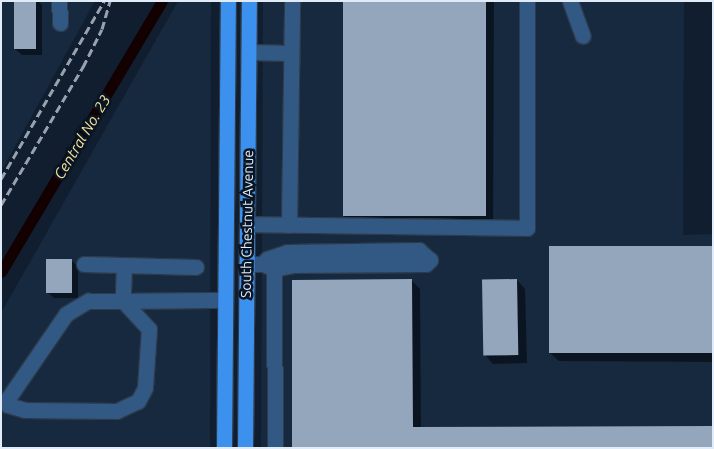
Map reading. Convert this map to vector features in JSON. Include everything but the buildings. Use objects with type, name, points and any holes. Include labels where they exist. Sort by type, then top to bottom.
[{"type":"main road","name":"South Chestnut Avenue","points":[[224,448],[228,1]]},
{"type":"main road","name":"South Chestnut Avenue","points":[[244,448],[249,1]]},
{"type":"lane","points":[[59,1],[60,23]]},
{"type":"lane","points":[[289,224],[292,1]]},
{"type":"lane","points":[[247,224],[527,228],[527,1]]},
{"type":"lane","points":[[570,1],[583,36]]},
{"type":"lane","points":[[249,52],[291,52]]},
{"type":"lane","points":[[246,264],[269,266],[426,264],[430,260],[419,250],[287,252],[267,259],[269,266],[275,448]]},
{"type":"lane","points":[[84,264],[196,267]]},
{"type":"lane","points":[[124,265],[123,301],[148,329],[145,388],[138,401],[117,411],[25,410],[8,404],[9,396],[66,314],[88,301],[123,301],[225,300]]},
{"type":"shaded area","points":[[1,1],[95,1],[1,172]]},
{"type":"shaded area","points":[[178,1],[211,1],[210,448],[1,448],[1,313]]},
{"type":"shaded area","points":[[263,1],[684,1],[683,235],[713,234],[713,448],[261,448]]},
{"type":"waterway","name":"Central No. 23","points":[[1,272],[162,1]]},
{"type":"railway","points":[[1,179],[104,1]]},
{"type":"railway","points":[[1,205],[83,67],[102,29],[110,1]]}]
